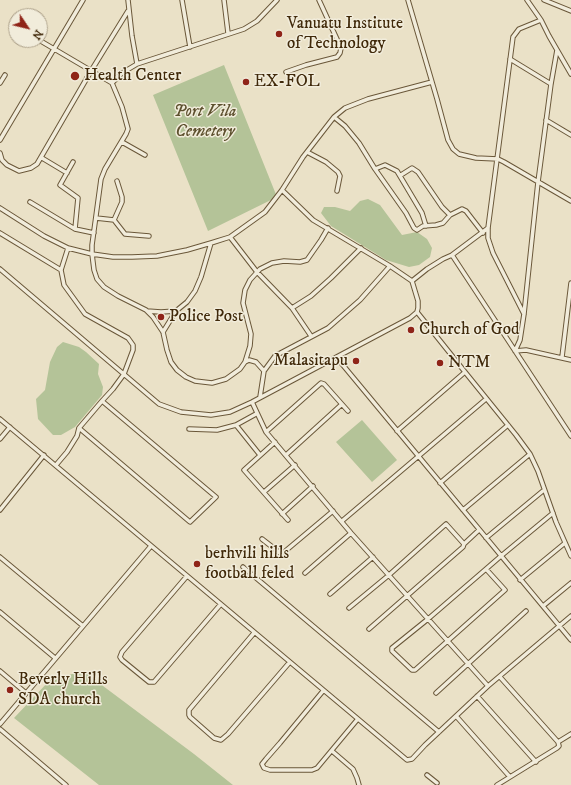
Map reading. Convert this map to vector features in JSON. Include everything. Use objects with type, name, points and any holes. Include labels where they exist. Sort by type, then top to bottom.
[{"type":"street","points":[[0,140],[83,0]]},
{"type":"street","points":[[128,0],[128,11],[138,64]]},
{"type":"street","points":[[182,0],[190,47]]},
{"type":"street","points":[[224,0],[228,33]]},
{"type":"street","points":[[112,83],[122,73],[138,64],[228,33],[244,29],[257,21],[277,0]]},
{"type":"street","points":[[286,72],[337,57],[340,53],[341,48],[319,0]]},
{"type":"street","points":[[408,0],[448,140],[453,149],[459,154],[476,158],[498,159],[571,201]]},
{"type":"street","points":[[527,0],[541,20],[571,74]]},
{"type":"street","points":[[544,0],[571,11]]},
{"type":"street","points":[[0,153],[2,160],[7,165],[19,171],[31,168],[37,164],[42,158],[91,71],[128,11]]},
{"type":"street","points":[[524,314],[493,253],[488,238],[488,228],[513,37],[516,32],[541,20]]},
{"type":"street","points":[[48,45],[112,83],[128,125],[122,142],[107,165],[102,176],[92,254],[95,275],[104,287],[146,310],[161,312],[176,311]]},
{"type":"street","points":[[515,351],[520,340],[524,314],[538,182],[557,50]]},
{"type":"street","points":[[510,59],[551,84]]},
{"type":"street","points":[[0,83],[5,75]]},
{"type":"street","points":[[0,208],[44,236],[68,248],[92,254],[113,257],[157,256],[188,250],[230,237],[265,212],[282,190],[307,152],[334,117],[345,108],[368,99],[432,82]]},
{"type":"street","points":[[334,117],[345,126],[359,142],[375,169],[406,213],[414,228],[417,230],[426,226],[443,223],[450,215],[462,209],[466,211],[482,233]]},
{"type":"street","points":[[546,120],[571,134]]},
{"type":"street","points":[[122,142],[145,155]]},
{"type":"street","points":[[307,152],[326,162],[338,172],[340,176],[337,191]]},
{"type":"street","points":[[42,158],[67,173]]},
{"type":"street","points":[[73,162],[60,185],[78,198],[75,229]]},
{"type":"street","points":[[375,169],[385,165],[397,171],[422,213],[426,226]]},
{"type":"street","points":[[401,176],[412,168],[418,172],[442,207],[450,215]]},
{"type":"street","points":[[114,220],[122,202],[117,180]]},
{"type":"street","points":[[282,190],[313,220],[390,266],[412,281],[418,301],[417,312],[530,454],[571,556]]},
{"type":"street","points":[[30,202],[75,229],[94,234]]},
{"type":"street","points":[[96,218],[114,220],[125,234],[148,236]]},
{"type":"street","points":[[146,310],[158,323],[163,332],[166,350],[172,362],[181,374],[195,381],[212,383],[226,379],[236,372],[245,362],[250,346],[251,334],[243,303],[247,285],[257,272],[272,263],[284,261],[300,262],[307,260],[328,228]]},
{"type":"street","points":[[412,281],[427,269],[452,255],[488,228]]},
{"type":"street","points":[[0,233],[61,270]]},
{"type":"street","points":[[230,237],[257,272],[292,308],[312,336]]},
{"type":"street","points":[[163,332],[176,311],[187,302],[195,291],[202,277],[211,243]]},
{"type":"street","points":[[56,465],[67,452],[77,436],[78,428],[124,374],[133,350],[131,341],[85,314],[64,284],[61,270],[68,248]]},
{"type":"street","points":[[292,308],[311,296],[332,278],[360,248]]},
{"type":"street","points":[[452,255],[571,436]]},
{"type":"street","points":[[260,397],[264,371],[275,356],[328,328],[360,300],[390,266]]},
{"type":"street","points":[[0,270],[159,404],[181,412],[211,416],[230,412],[252,402],[337,358],[410,318],[417,312]]},
{"type":"street","points":[[562,357],[571,283]]},
{"type":"street","points":[[515,351],[526,350],[571,360]]},
{"type":"street","points":[[337,358],[571,640]]},
{"type":"street","points":[[245,362],[249,360],[256,362],[264,371]]},
{"type":"street","points":[[397,431],[465,372]]},
{"type":"street","points":[[266,432],[321,383],[324,384],[348,412]]},
{"type":"street","points":[[342,521],[486,399]]},
{"type":"street","points":[[78,428],[190,522],[216,496],[102,401]]},
{"type":"street","points":[[252,402],[256,414],[266,432],[276,442],[351,533],[488,686]]},
{"type":"street","points":[[286,455],[342,405]]},
{"type":"street","points":[[189,429],[217,430],[236,425],[256,414]]},
{"type":"street","points":[[0,419],[357,720],[407,760],[412,758],[488,686],[571,616]]},
{"type":"street","points":[[236,425],[260,455]]},
{"type":"street","points":[[440,483],[508,425]]},
{"type":"street","points":[[0,439],[10,428]]},
{"type":"street","points":[[276,442],[244,470],[288,520]]},
{"type":"street","points":[[463,510],[530,454]]},
{"type":"street","points":[[0,510],[44,456]]},
{"type":"street","points":[[264,492],[295,465]]},
{"type":"street","points":[[282,514],[313,486]]},
{"type":"street","points":[[486,538],[544,490]]},
{"type":"street","points":[[262,539],[280,553],[283,553],[333,511]]},
{"type":"street","points":[[486,569],[504,590],[414,671],[392,651],[392,648],[428,619],[501,556],[553,513]]},
{"type":"street","points":[[349,608],[389,575],[446,524],[464,544]]},
{"type":"street","points":[[369,629],[463,547],[464,544],[479,530]]},
{"type":"street","points":[[305,573],[351,533]]},
{"type":"street","points":[[520,580],[565,543]]},
{"type":"street","points":[[0,724],[151,546]]},
{"type":"street","points":[[330,594],[372,556]]},
{"type":"street","points":[[0,557],[83,626]]},
{"type":"street","points":[[242,567],[439,732]]},
{"type":"street","points":[[187,576],[122,652],[120,657],[122,660],[149,682],[154,682],[220,604]]},
{"type":"street","points":[[543,606],[571,583]]},
{"type":"street","points":[[436,692],[526,611]]},
{"type":"street","points":[[0,612],[55,658]]},
{"type":"street","points":[[254,633],[189,710],[190,717],[214,738],[221,740],[228,734],[289,663]]},
{"type":"street","points":[[0,671],[26,693]]},
{"type":"street","points":[[497,785],[536,762],[559,746],[558,742],[500,677]]},
{"type":"street","points":[[323,691],[262,764],[264,768],[270,770],[312,770],[317,768],[357,720]]},
{"type":"street","points":[[477,696],[536,762]]},
{"type":"street","points":[[456,716],[510,777]]},
{"type":"street","points":[[0,729],[66,785]]},
{"type":"street","points":[[558,742],[571,734]]},
{"type":"street","points":[[332,750],[353,769],[359,785]]},
{"type":"street","points":[[427,776],[437,783]]},
{"type":"green space","name":"Port Vila Cemetery","points":[[224,65],[277,197],[208,231],[153,95]]},
{"type":"green space","points":[[368,199],[380,205],[402,235],[417,232],[427,239],[432,248],[430,257],[419,265],[409,267],[386,260],[331,226],[321,213],[324,207],[335,207],[350,211],[360,201]]},
{"type":"green space","points":[[63,342],[79,347],[99,364],[98,374],[103,387],[102,395],[75,427],[61,435],[53,435],[38,419],[36,399],[45,390],[50,362],[57,347]]},
{"type":"green space","points":[[362,420],[397,460],[372,482],[336,442]]},
{"type":"green space","points":[[83,671],[233,785],[99,785],[14,718],[50,680]]},
{"type":"place","name":"Vanuatu Institute of Technology","points":[[279,34]]},
{"type":"place","name":"Health Center","points":[[75,76]]},
{"type":"place","name":"EX-FOL","points":[[246,82]]},
{"type":"place","name":"Police Post","points":[[161,317]]},
{"type":"place","name":"Church of God","points":[[411,330]]},
{"type":"place","name":"Malasitapu","points":[[356,361]]},
{"type":"place","name":"NTM","points":[[440,363]]},
{"type":"place","name":"berhvili hills football feled","points":[[197,564]]},
{"type":"place","name":"Beverly Hills SDA church","points":[[10,690]]}]
